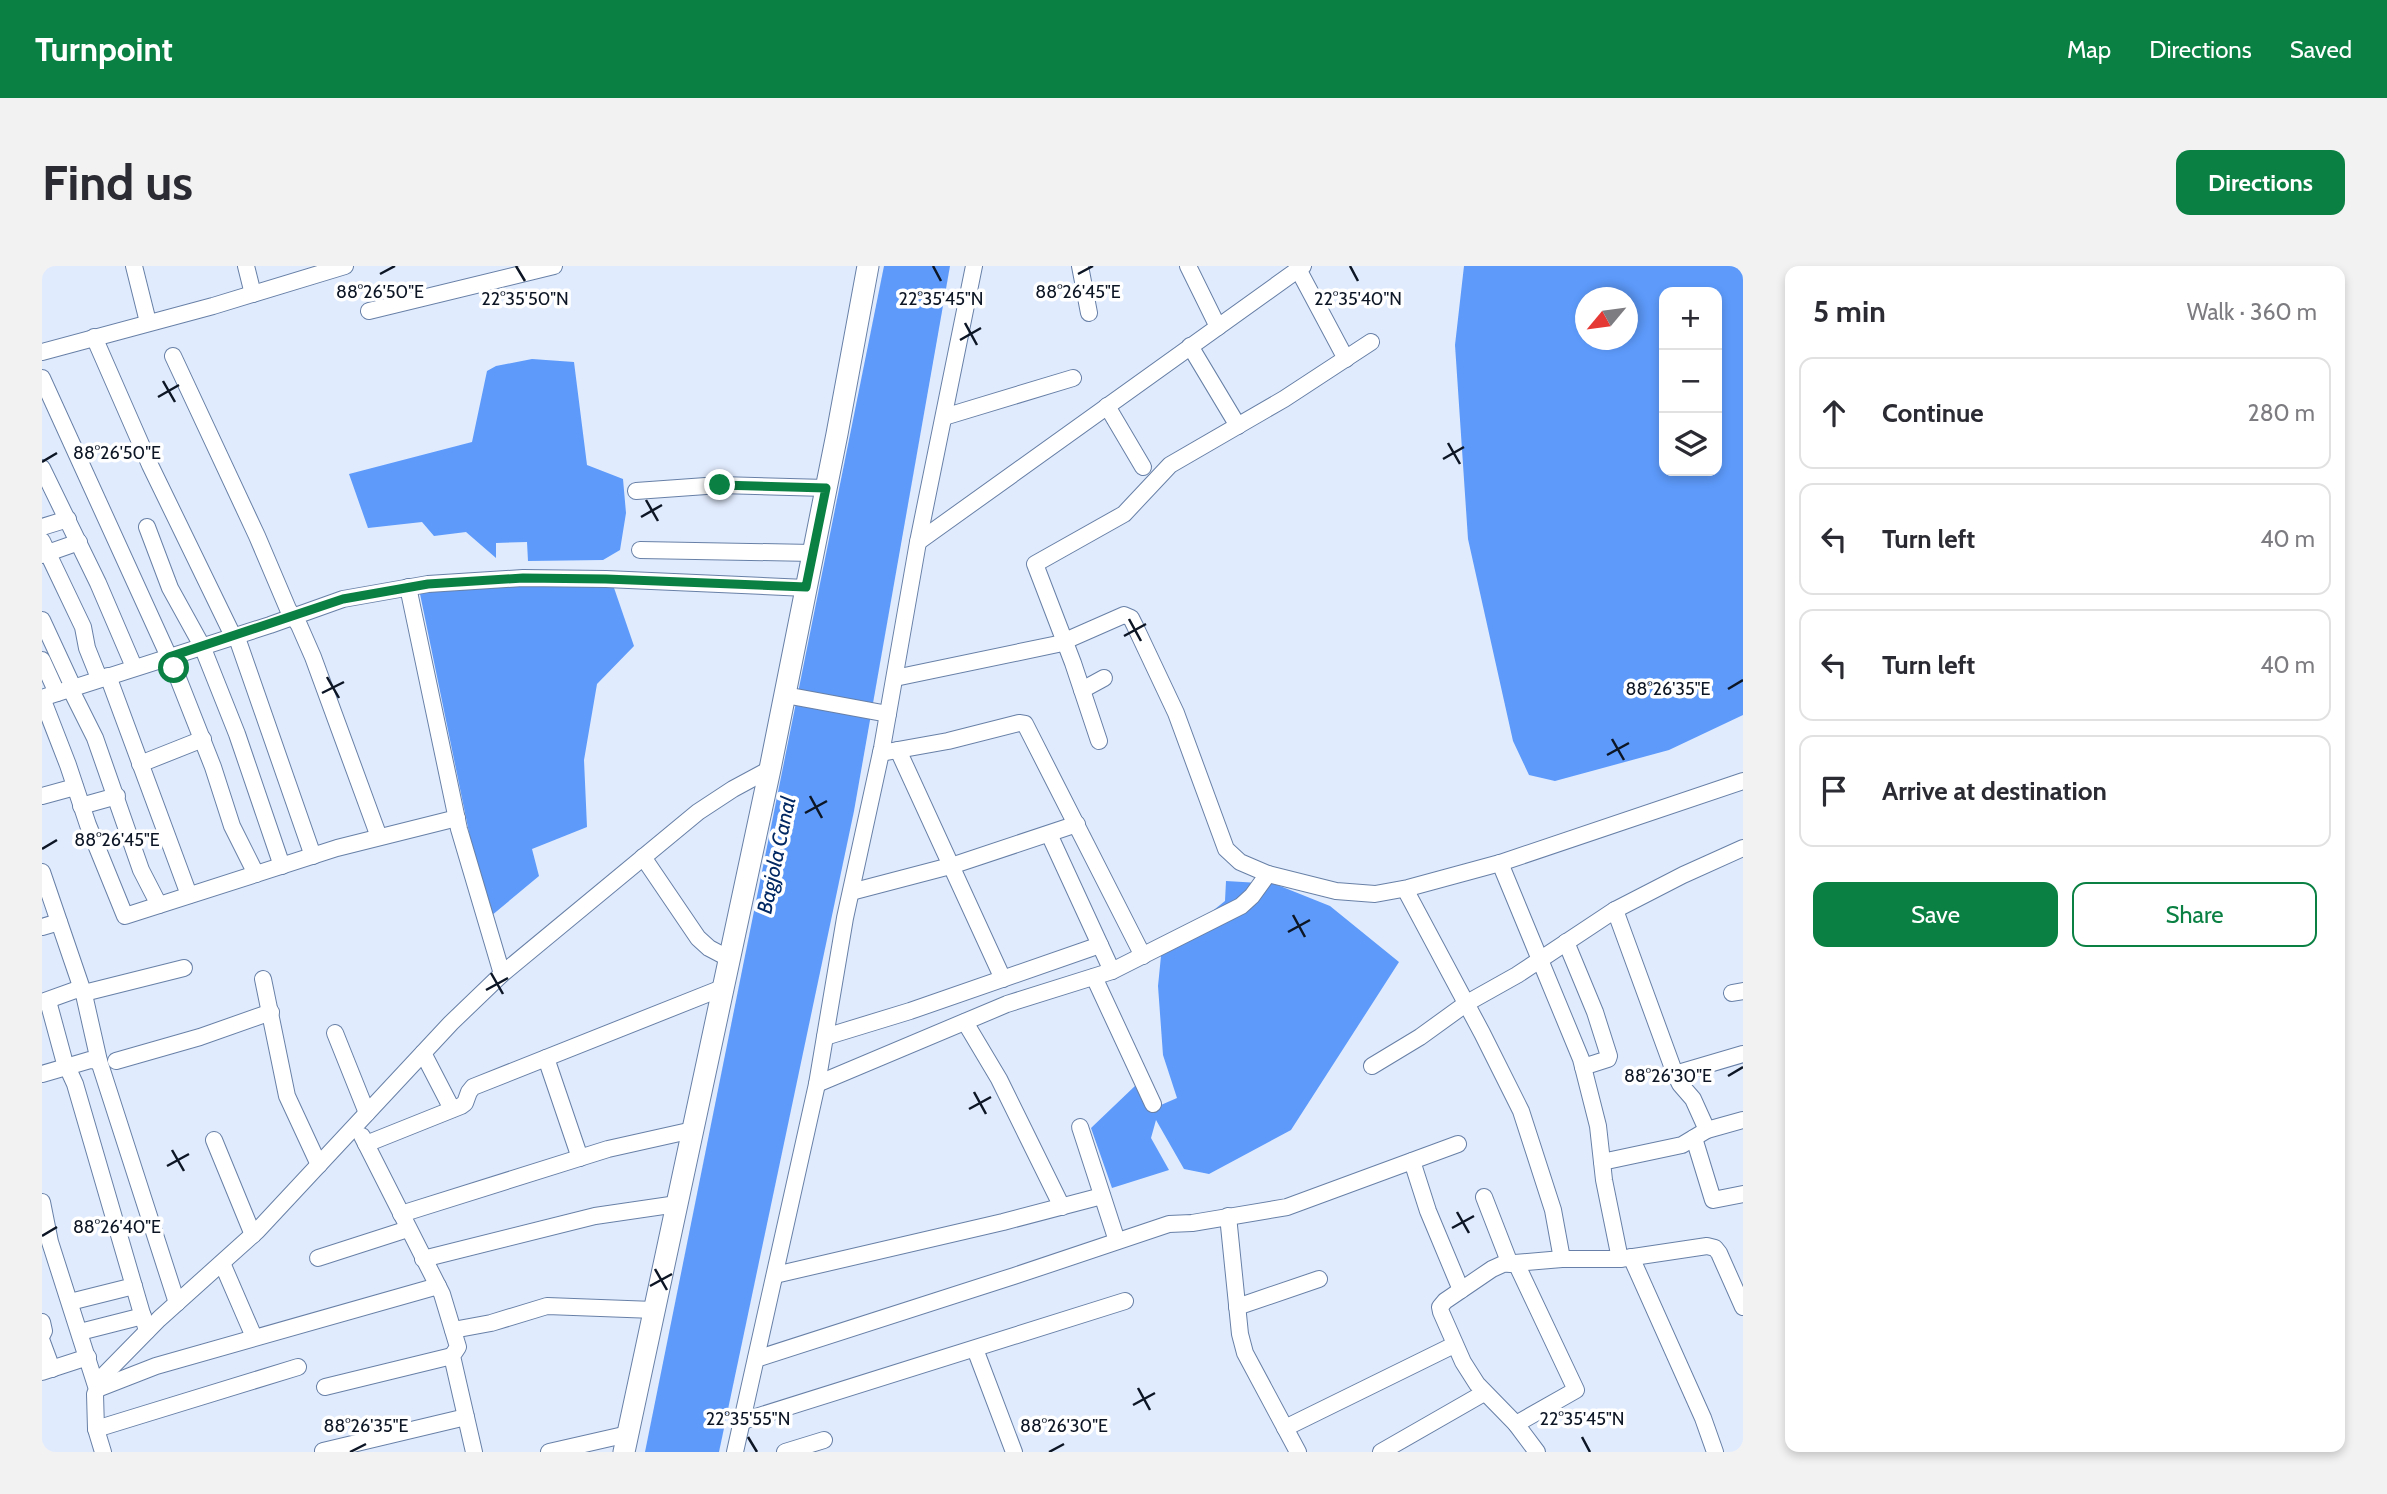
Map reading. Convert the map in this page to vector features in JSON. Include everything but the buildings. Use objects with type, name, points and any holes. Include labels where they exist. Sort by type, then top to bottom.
[{"type":"street","points":[[134,266],[148,322]]},
{"type":"street","points":[[246,266],[253,294]]},
{"type":"street","points":[[42,352],[345,266]]},
{"type":"street","points":[[369,311],[554,266]]},
{"type":"street","points":[[549,1452],[626,1443],[728,958],[771,769],[867,266]]},
{"type":"street","points":[[735,1452],[817,1084],[851,892],[895,678],[918,541],[974,266]]},
{"type":"street","points":[[1080,266],[1089,313]]},
{"type":"street","points":[[1188,266],[1218,327]]},
{"type":"street","points":[[918,541],[1300,268],[1346,359]]},
{"type":"street","points":[[94,337],[150,465],[234,636],[313,856]]},
{"type":"street","points":[[1099,741],[1035,564],[1124,514],[1170,465],[1312,382],[1371,342]]},
{"type":"street","points":[[1190,346],[1238,426]]},
{"type":"street","points":[[173,356],[313,657],[379,837]]},
{"type":"street","points":[[42,378],[169,657],[203,739],[232,825],[256,874]]},
{"type":"street","points":[[944,417],[1073,378]]},
{"type":"street","points":[[1107,407],[1143,467]]},
{"type":"street","points":[[42,468],[79,542],[134,667]]},
{"type":"street","points":[[636,491],[720,485],[826,488]]},
{"type":"street","points":[[42,527],[68,519]]},
{"type":"street","points":[[147,527],[175,599],[202,646],[237,734],[282,866]]},
{"type":"street","points":[[79,542],[44,550],[83,627],[87,648],[103,677],[140,764],[189,895]]},
{"type":"street","points":[[640,550],[813,553]]},
{"type":"street","points":[[57,693],[359,595],[408,587],[523,578],[806,587]]},
{"type":"street","points":[[408,587],[457,818],[502,974]]},
{"type":"street","points":[[895,678],[1064,642],[1116,617],[1124,615],[1131,618],[1176,713],[1226,849],[1240,862],[1268,874],[1358,894],[1405,889],[1500,863],[1743,781]]},
{"type":"street","points":[[42,620],[75,787],[125,916],[313,856],[457,818]]},
{"type":"street","points":[[42,660],[57,693],[95,738],[141,870],[159,905]]},
{"type":"street","points":[[1082,690],[1104,678]]},
{"type":"street","points":[[785,695],[888,714]]},
{"type":"street","points":[[881,753],[948,741],[1019,723],[1025,724],[1143,956]]},
{"type":"street","points":[[140,764],[203,739]]},
{"type":"street","points":[[898,750],[1003,979]]},
{"type":"street","points":[[103,1452],[96,1429],[95,1394],[105,1374],[145,1323],[177,1303],[253,1235],[423,1053],[502,974],[698,812],[771,769]]},
{"type":"street","points":[[43,793],[75,787]]},
{"type":"street","points":[[81,806],[117,796]]},
{"type":"street","points":[[851,892],[952,866],[1077,824]]},
{"type":"street","points":[[1049,834],[1112,971]]},
{"type":"street","points":[[1372,1066],[1615,910],[1743,848]]},
{"type":"street","points":[[643,857],[698,938],[709,948],[728,958]]},
{"type":"street","points":[[1500,863],[1583,1066],[1598,1126],[1602,1162],[1626,1258],[1703,1418],[1715,1452]]},
{"type":"street","points":[[42,872],[107,1061],[177,1303]]},
{"type":"street","points":[[817,1084],[1007,1004],[1112,971],[1241,906],[1268,874]]},
{"type":"street","points":[[1405,889],[1467,1003],[1526,1122],[1553,1210],[1562,1259]]},
{"type":"street","points":[[1615,910],[1675,1074],[1693,1099],[1713,1200],[1743,1194]]},
{"type":"street","points":[[42,926],[59,922]]},
{"type":"street","points":[[1566,942],[1595,1012],[1609,1056],[1608,1059],[1583,1066]]},
{"type":"street","points":[[825,1037],[910,1011],[1100,945]]},
{"type":"street","points":[[145,1323],[75,1084],[66,1067],[45,1002],[184,968]]},
{"type":"street","points":[[1094,977],[1153,1104]]},
{"type":"street","points":[[263,979],[287,1096],[318,1165]]},
{"type":"street","points":[[366,1144],[465,1103],[473,1087],[722,988]]},
{"type":"street","points":[[42,1073],[90,1060],[107,1061],[200,1037],[271,1012]]},
{"type":"street","points":[[965,1022],[999,1079],[1062,1207]]},
{"type":"street","points":[[325,1387],[452,1356],[458,1348],[438,1286],[366,1144],[335,1033]]},
{"type":"street","points":[[423,1053],[452,1109]]},
{"type":"street","points":[[1675,1074],[1743,1054]]},
{"type":"street","points":[[546,1058],[580,1157]]},
{"type":"street","points":[[1602,1162],[1682,1145],[1700,1134],[1743,1120]]},
{"type":"street","points":[[1080,1126],[1117,1241]]},
{"type":"street","points":[[318,1258],[405,1221],[580,1157],[693,1130]]},
{"type":"street","points":[[214,1140],[253,1235]]},
{"type":"street","points":[[756,1359],[1177,1222],[1192,1223],[1287,1207],[1458,1144]]},
{"type":"street","points":[[1412,1161],[1428,1211],[1461,1290]]},
{"type":"street","points":[[775,1275],[1102,1196]]},
{"type":"street","points":[[1484,1197],[1513,1263],[1576,1390],[1516,1424]]},
{"type":"street","points":[[42,1202],[51,1242],[97,1389]]},
{"type":"street","points":[[423,1259],[596,1216],[677,1204]]},
{"type":"street","points":[[1228,1216],[1240,1334],[1245,1353],[1298,1452]]},
{"type":"street","points":[[1537,1452],[1516,1424],[1484,1393],[1462,1362],[1440,1307],[1445,1301],[1492,1269],[1513,1263],[1626,1258],[1712,1246],[1719,1253],[1743,1307]]},
{"type":"street","points":[[222,1263],[254,1337]]},
{"type":"street","points":[[1237,1307],[1318,1279]]},
{"type":"street","points":[[70,1302],[134,1286]]},
{"type":"street","points":[[97,1389],[156,1366],[438,1286]]},
{"type":"street","points":[[743,1421],[1125,1301]]},
{"type":"street","points":[[453,1330],[491,1323],[547,1306],[654,1310]]},
{"type":"street","points":[[42,1322],[42,1335]]},
{"type":"street","points":[[80,1332],[145,1323]]},
{"type":"street","points":[[42,1342],[47,1371],[88,1357]]},
{"type":"street","points":[[1285,1428],[1454,1345]]},
{"type":"street","points":[[975,1349],[1014,1452]]},
{"type":"street","points":[[452,1356],[474,1452]]},
{"type":"street","points":[[96,1429],[298,1367]]},
{"type":"street","points":[[1381,1452],[1484,1393]]},
{"type":"street","points":[[323,1451],[466,1418]]},
{"type":"street","points":[[785,1452],[824,1440]]},
{"type":"water","name":"Bagjola Canal","points":[[884,266],[950,266],[854,811],[719,1452],[645,1452]]},
{"type":"water","points":[[1464,266],[1743,266],[1743,715],[1669,750],[1555,781],[1529,775],[1513,741],[1468,539],[1455,345]]},
{"type":"water","points":[[532,359],[574,362],[587,465],[623,479],[626,513],[620,550],[603,560],[528,561],[527,542],[496,543],[496,558],[466,532],[434,536],[422,522],[368,528],[349,474],[472,442],[487,371],[496,366]]},
{"type":"water","points":[[612,582],[634,646],[597,684],[584,760],[587,827],[532,849],[539,876],[491,916],[471,842],[419,589]]},
{"type":"water","points":[[1226,881],[1275,884],[1330,906],[1399,962],[1291,1130],[1209,1174],[1184,1169],[1156,1120],[1151,1138],[1169,1170],[1112,1188],[1091,1128],[1136,1085],[1154,1108],[1177,1098],[1163,1055],[1158,986],[1162,946],[1194,923],[1204,934],[1218,926],[1210,913],[1225,901]]},
{"type":"route","points":[[174,668],[169,657],[322,606],[359,595],[428,584],[523,578],[806,587],[826,488],[720,485]]}]
